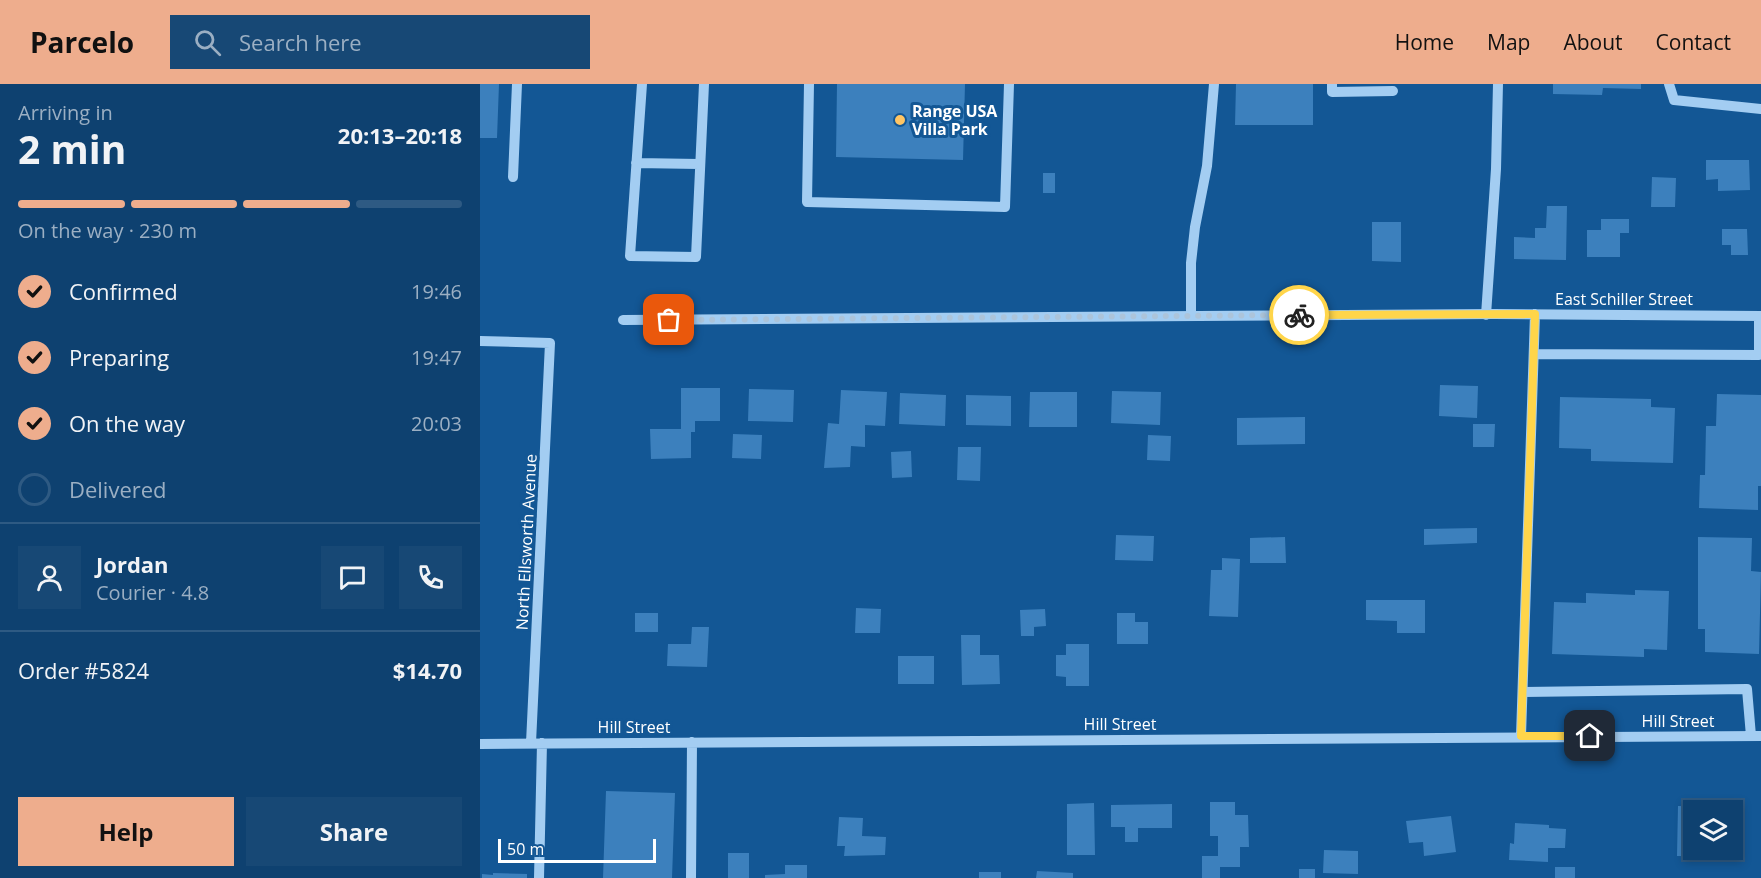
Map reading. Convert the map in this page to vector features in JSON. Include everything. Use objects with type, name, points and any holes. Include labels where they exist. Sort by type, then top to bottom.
[{"type":"street","points":[[513,177],[517,84]]},
{"type":"street","points":[[642,84],[630,256],[696,257],[704,84]]},
{"type":"street","points":[[809,84],[807,202],[1005,207],[1009,84]]},
{"type":"street","points":[[1191,316],[1191,263],[1195,227],[1207,166],[1214,84]]},
{"type":"street","points":[[1332,84],[1332,92],[1393,91]]},
{"type":"street","points":[[1486,315],[1496,169],[1498,84]]},
{"type":"street","points":[[1669,84],[1674,100],[1761,110]]},
{"type":"street","points":[[636,163],[699,164]]},
{"type":"street","points":[[1521,736],[1535,314]]},
{"type":"street","name":"East Schiller Street","points":[[623,320],[1535,314],[1760,315]]},
{"type":"street","points":[[1534,354],[1759,355],[1760,315]]},
{"type":"street","name":"North Ellsworth Avenue","points":[[480,341],[550,343],[537,743],[539,878]]},
{"type":"street","points":[[1523,692],[1747,689],[1756,736]]},
{"type":"street","name":"Hill Street","points":[[480,744],[1756,736]]},
{"type":"street","points":[[691,878],[692,742]]},
{"type":"building","points":[[480,84],[499,84],[497,138],[480,138]]},
{"type":"building","name":"Range USA Villa Park","points":[[837,84],[965,84],[963,160],[836,157]]},
{"type":"building","points":[[1236,84],[1313,84],[1313,125],[1235,125]]},
{"type":"building","points":[[1553,84],[1641,84],[1641,89],[1603,88],[1602,95],[1553,94]]},
{"type":"building","points":[[1706,160],[1749,160],[1750,190],[1718,191],[1718,179],[1706,180]]},
{"type":"building","points":[[1043,173],[1055,173],[1055,193],[1043,193]]},
{"type":"building","points":[[1652,177],[1676,178],[1675,207],[1651,207]]},
{"type":"building","points":[[1547,206],[1567,206],[1566,260],[1514,259],[1514,237],[1535,238],[1535,228],[1546,228]]},
{"type":"building","points":[[1601,219],[1629,219],[1629,233],[1620,233],[1620,257],[1587,257],[1587,230],[1601,230]]},
{"type":"building","points":[[1372,222],[1401,222],[1401,262],[1372,261]]},
{"type":"building","points":[[1722,229],[1747,229],[1748,255],[1731,255],[1731,245],[1722,245]]},
{"type":"building","points":[[1440,385],[1478,386],[1477,418],[1439,416]]},
{"type":"building","points":[[681,388],[720,388],[720,421],[695,421],[695,432],[691,432],[691,458],[651,459],[650,429],[681,429]]},
{"type":"building","points":[[749,389],[794,390],[793,422],[748,421]]},
{"type":"building","points":[[841,390],[887,392],[885,426],[865,425],[865,447],[851,446],[850,467],[824,468],[828,423],[839,424]]},
{"type":"building","points":[[1112,391],[1161,392],[1160,425],[1111,423]]},
{"type":"building","points":[[1030,392],[1077,392],[1077,427],[1029,427]]},
{"type":"building","points":[[900,393],[946,395],[945,426],[899,424]]},
{"type":"building","points":[[1717,394],[1761,395],[1761,486],[1758,486],[1758,510],[1699,508],[1700,475],[1705,475],[1706,426],[1716,426]]},
{"type":"building","points":[[966,395],[1011,396],[1011,426],[966,425]]},
{"type":"building","points":[[1560,397],[1651,399],[1651,407],[1675,408],[1673,463],[1591,461],[1591,449],[1559,448]]},
{"type":"building","points":[[1305,417],[1305,444],[1237,445],[1237,418]]},
{"type":"building","points":[[1473,424],[1495,424],[1494,447],[1473,447]]},
{"type":"building","points":[[733,434],[762,435],[761,459],[732,458]]},
{"type":"building","points":[[1148,435],[1171,436],[1170,461],[1147,460]]},
{"type":"building","points":[[958,447],[981,447],[980,481],[957,480]]},
{"type":"building","points":[[911,451],[912,477],[892,478],[891,452]]},
{"type":"building","points":[[1477,528],[1477,543],[1424,545],[1424,529]]},
{"type":"building","points":[[1116,535],[1154,536],[1153,561],[1115,560]]},
{"type":"building","points":[[1285,537],[1286,563],[1250,563],[1250,538]]},
{"type":"building","points":[[1698,537],[1752,538],[1751,571],[1761,572],[1759,654],[1705,652],[1705,629],[1698,629]]},
{"type":"building","points":[[1222,558],[1240,559],[1238,617],[1209,616],[1211,570],[1222,570]]},
{"type":"building","points":[[1635,590],[1669,591],[1667,650],[1644,649],[1644,657],[1552,654],[1554,602],[1586,603],[1586,593],[1635,595]]},
{"type":"building","points":[[1366,600],[1425,600],[1425,633],[1397,633],[1397,621],[1366,620]]},
{"type":"building","points":[[856,608],[881,609],[880,633],[855,633]]},
{"type":"building","points":[[1045,609],[1046,626],[1034,627],[1034,636],[1021,636],[1020,610]]},
{"type":"building","points":[[635,613],[658,613],[658,632],[635,632]]},
{"type":"building","points":[[1117,613],[1135,613],[1135,622],[1148,622],[1148,644],[1117,644]]},
{"type":"building","points":[[692,627],[709,627],[707,667],[667,666],[668,644],[691,644]]},
{"type":"building","points":[[961,635],[980,635],[980,655],[999,655],[1000,684],[962,685]]},
{"type":"building","points":[[1066,644],[1089,644],[1089,686],[1066,686],[1066,677],[1056,676],[1056,655],[1066,655]]},
{"type":"building","points":[[898,656],[934,656],[934,684],[898,684]]},
{"type":"building","points":[[606,791],[675,793],[672,878],[603,878]]},
{"type":"building","points":[[1210,802],[1235,802],[1235,815],[1248,815],[1249,847],[1240,847],[1240,867],[1220,867],[1220,878],[1202,878],[1202,856],[1218,856],[1218,836],[1210,836]]},
{"type":"building","points":[[1094,803],[1095,855],[1067,855],[1067,804]]},
{"type":"building","points":[[1172,804],[1172,828],[1138,828],[1138,842],[1125,842],[1125,827],[1111,827],[1111,805]]},
{"type":"building","points":[[1678,806],[1683,806],[1683,856],[1677,856]]},
{"type":"building","points":[[1451,816],[1456,852],[1424,856],[1423,842],[1409,843],[1406,821]]},
{"type":"building","points":[[839,817],[863,818],[862,836],[886,837],[885,855],[844,856],[845,846],[837,846]]},
{"type":"building","points":[[1515,823],[1549,825],[1549,828],[1566,829],[1565,848],[1548,848],[1548,862],[1509,860],[1510,843],[1514,844]]},
{"type":"building","points":[[1324,850],[1358,851],[1358,874],[1323,873]]},
{"type":"building","points":[[728,853],[749,853],[749,878],[728,878]]},
{"type":"building","points":[[785,865],[807,865],[807,878],[765,878],[765,875],[785,874]]},
{"type":"building","points":[[1555,867],[1575,867],[1575,878],[1555,878]]},
{"type":"building","points":[[1299,869],[1315,869],[1315,878],[1299,878]]},
{"type":"building","points":[[1037,871],[1073,873],[1073,878],[1036,878]]},
{"type":"building","points":[[979,872],[1001,872],[1001,878],[979,878]]},
{"type":"building","points":[[493,873],[527,874],[527,878],[482,878],[482,874],[493,875]]},
{"type":"way so far","points":[[669,320],[1299,315]]},
{"type":"place","name":"Range USA Villa Park","points":[[900,120]]},
{"type":"route","points":[[1299,315],[1535,314],[1521,736],[1590,736]]}]
